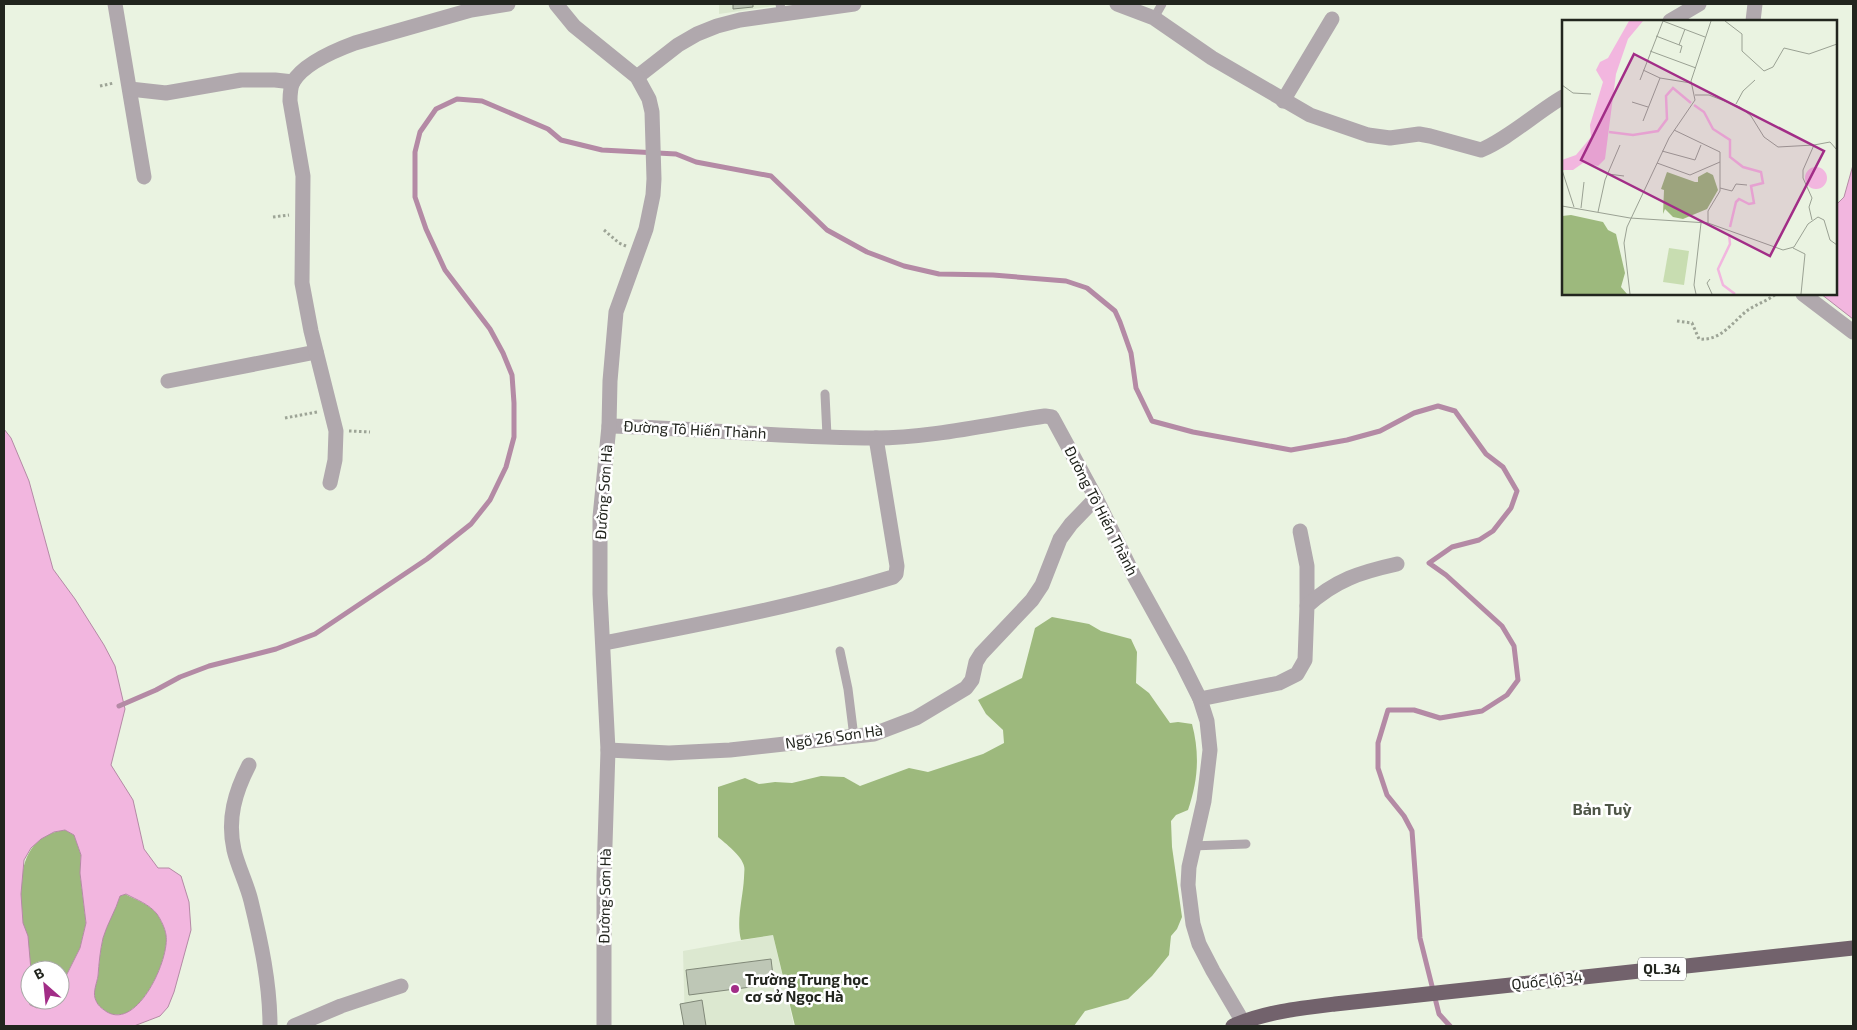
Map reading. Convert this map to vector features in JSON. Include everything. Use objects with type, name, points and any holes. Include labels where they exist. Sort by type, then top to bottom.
[{"type":"highway","name":"Quốc lộ 34","points":[[1238,1024],[1303,1008],[1417,994],[1853,948]]},
{"type":"street","points":[[115,4],[144,177]]},
{"type":"street","points":[[330,483],[335,460],[336,437],[302,282],[303,176],[290,102],[293,82],[308,67],[336,50],[355,43],[471,10],[508,4]]},
{"type":"street","name":"Đường Sơn Hà","points":[[556,4],[574,26],[637,77],[649,99],[652,112],[654,179],[650,211],[616,312],[610,381],[609,426],[600,517],[600,594],[608,750],[604,876],[604,1026]]},
{"type":"street","points":[[637,77],[678,45],[697,34],[717,26],[781,9],[810,12],[854,4]]},
{"type":"street","points":[[1117,4],[1154,18],[1212,58],[1310,116],[1368,135],[1390,138],[1419,134],[1481,150],[1562,98]]},
{"type":"street","points":[[1672,20],[1699,4]]},
{"type":"street","points":[[1753,20],[1756,4]]},
{"type":"street","points":[[1283,101],[1332,19]]},
{"type":"street","points":[[130,89],[166,93],[241,80],[293,82]]},
{"type":"street","points":[[1804,295],[1853,332]]},
{"type":"street","points":[[168,381],[316,352]]},
{"type":"street","name":"Đường Tô Hiến Thành","points":[[609,426],[794,436],[876,438],[907,436],[1044,416],[1052,417],[1096,498],[1134,576],[1181,660],[1200,699],[1207,721],[1210,750],[1204,802],[1192,846],[1188,885],[1193,924],[1199,944],[1238,1024]]},
{"type":"street","points":[[604,643],[716,621],[841,593],[893,577],[896,574],[897,566],[876,438]]},
{"type":"street","name":"Ngõ 26 Sơn Hà","points":[[608,750],[669,753],[730,750],[874,734],[916,718],[966,688],[972,680],[976,662],[981,654],[1032,600],[1042,585],[1060,539],[1071,524],[1096,498]]},
{"type":"street","points":[[1200,699],[1279,683],[1297,674],[1305,660],[1308,606],[1306,566],[1300,531]]},
{"type":"street","points":[[1308,606],[1330,587],[1368,571],[1397,564]]},
{"type":"street","points":[[248,765],[234,797],[232,833],[234,850],[248,891],[264,966],[270,1026]]},
{"type":"street","points":[[294,1026],[341,1006],[401,986]]},
{"type":"lane","points":[[1154,18],[1162,4]]},
{"type":"lane","points":[[825,394],[827,436]]},
{"type":"lane","points":[[840,652],[848,689],[854,737]]},
{"type":"lane","points":[[1192,846],[1246,844]]},
{"type":"path","points":[[604,230],[619,243],[639,247]]},
{"type":"path","points":[[1677,321],[1692,323],[1699,339],[1711,338],[1723,333],[1747,311],[1774,295]]},
{"type":"path","points":[[286,418],[330,409]]},
{"type":"shaded area","points":[[719,4],[789,4],[719,14]]},
{"type":"shaded area","points":[[1853,165],[1853,319],[1822,295],[1837,295],[1837,204],[1844,197]]},
{"type":"shaded area","points":[[4,429],[11,438],[29,481],[53,569],[75,599],[115,666],[125,709],[111,765],[133,800],[144,849],[158,868],[169,868],[181,876],[189,902],[191,930],[168,1007],[160,1016],[134,1026],[4,1026]],"holes":[[[65,830],[74,835],[81,855],[80,873],[86,923],[80,948],[70,968],[70,1010],[20,1010],[20,960],[30,960],[28,936],[23,923],[21,894],[24,860],[31,848],[41,839],[54,832]],[[126,894],[147,905],[157,914],[165,930],[166,946],[163,959],[150,989],[140,1002],[130,1011],[119,1015],[107,1012],[98,1004],[94,993],[103,938],[120,896]]]},
{"type":"shaded area","name":"Trường Trung học cơ sở Ngọc Hà","points":[[773,935],[794,1026],[685,1026],[683,951]]},
{"type":"green space","points":[[1052,617],[1089,624],[1101,631],[1131,639],[1137,652],[1136,683],[1149,693],[1170,723],[1192,724],[1197,757],[1194,789],[1188,810],[1176,815],[1171,821],[1172,847],[1182,917],[1177,929],[1171,936],[1169,955],[1152,976],[1128,999],[1085,1011],[1074,1026],[795,1026],[773,935],[741,940],[739,917],[744,867],[737,854],[718,837],[718,787],[745,778],[759,784],[775,782],[792,783],[821,776],[844,777],[860,786],[909,768],[928,772],[983,754],[1004,743],[1003,730],[986,714],[978,700],[1022,678],[1035,628]]},
{"type":"green space","points":[[65,830],[74,835],[81,855],[80,873],[86,923],[80,948],[70,968],[70,960],[29,960],[24,931],[21,887],[24,866],[31,849],[45,837]]},
{"type":"green space","points":[[125,894],[146,905],[157,914],[165,930],[166,946],[163,959],[150,989],[130,1011],[119,1015],[107,1012],[101,1008],[94,993],[103,938],[120,896]]},
{"type":"building","points":[[733,4],[753,4],[753,7],[733,9]]},
{"type":"building","points":[[771,959],[774,984],[689,995],[686,970]]},
{"type":"building","points":[[702,1000],[706,1026],[684,1026],[680,1004]]},
{"type":"waterway","points":[[119,706],[180,677],[209,666],[276,649],[315,634],[427,559],[471,524],[490,500],[506,467],[514,437],[512,375],[490,329],[445,270],[426,229],[415,197],[415,152],[420,132],[436,109],[457,99],[482,101],[548,129],[561,140],[602,150],[676,154],[696,162],[771,176],[827,230],[867,252],[904,266],[939,274],[993,275],[1066,281],[1087,288],[1115,311],[1131,353],[1136,388],[1152,421],[1193,432],[1291,450],[1347,440],[1380,431],[1414,413],[1438,406],[1455,411],[1486,454],[1503,467],[1517,491],[1511,508],[1493,531],[1479,540],[1452,547],[1429,563],[1446,575],[1502,626],[1514,646],[1518,680],[1507,695],[1482,711],[1440,718],[1414,710],[1388,710],[1378,743],[1378,768],[1387,795],[1404,816],[1412,831],[1420,938],[1439,1014],[1450,1026]]},
{"type":"place","name":"Trường Trung học cơ sở Ngọc Hà","points":[[735,989]]},
{"type":"district","name":"Bản Tuỳ","points":[[1602,809]]}]
